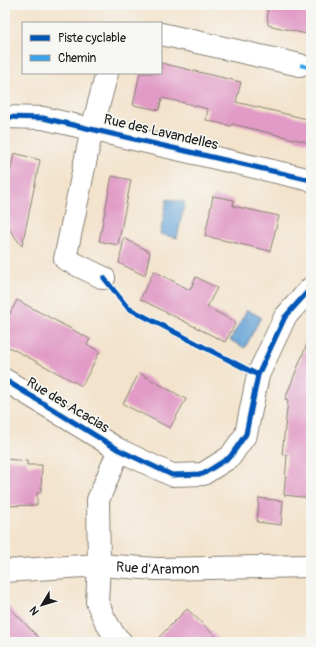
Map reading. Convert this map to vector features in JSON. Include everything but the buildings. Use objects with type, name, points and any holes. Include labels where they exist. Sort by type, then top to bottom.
[{"type":"street","points":[[162,34],[300,65]]},
{"type":"street","points":[[104,278],[66,259],[92,129],[107,74]]},
{"type":"street","name":"Rue des Lavandelles","points":[[5,117],[43,118],[311,180]]},
{"type":"street","name":"Rue des Acacias","points":[[5,380],[119,450],[172,475],[202,474],[230,457],[246,434],[258,375],[285,317],[311,288]]},
{"type":"street","points":[[119,450],[98,500],[99,565],[97,602],[104,620],[114,635],[121,642]]},
{"type":"street","name":"Rue d'Aramon","points":[[5,571],[99,565],[157,569],[311,566]]},
{"type":"water","points":[[167,199],[185,202],[177,238],[160,234]]},
{"type":"water","points":[[247,310],[261,317],[245,348],[230,340]]},
{"type":"marked path","points":[[300,65],[311,68]]},
{"type":"cycle path","points":[[5,117],[43,118],[311,180]]},
{"type":"cycle path","points":[[104,278],[128,308],[258,375]]},
{"type":"cycle path","points":[[5,380],[119,450],[172,475],[203,474],[230,457],[246,434],[258,375],[285,317],[311,288]]}]
